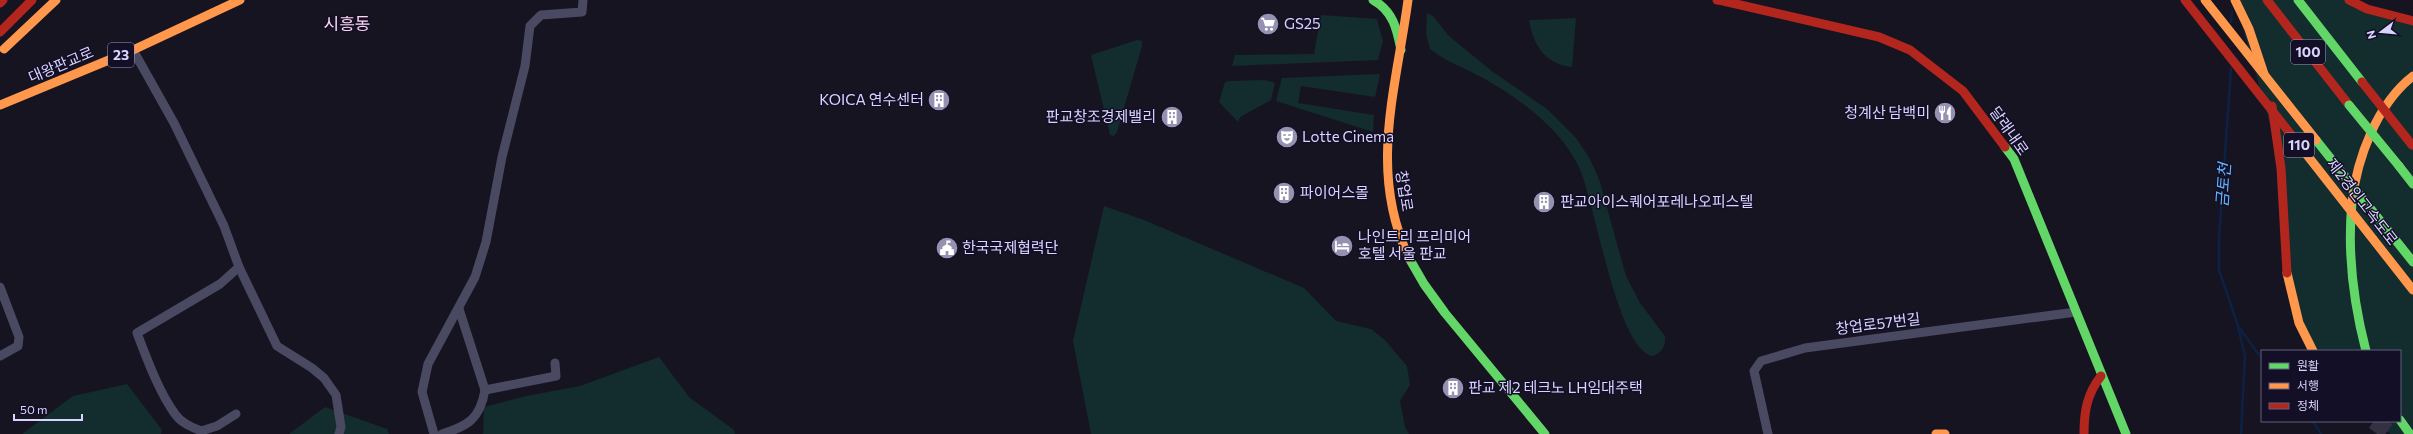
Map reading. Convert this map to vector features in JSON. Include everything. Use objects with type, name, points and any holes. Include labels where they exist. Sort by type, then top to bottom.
[{"type":"main road","points":[[0,3],[3,0]]},
{"type":"main road","points":[[0,32],[32,0]]},
{"type":"main road","points":[[4,49],[56,0]]},
{"type":"main road","name":"대왕판교로","points":[[0,105],[133,50],[240,0]]},
{"type":"main road","points":[[1373,0],[1383,6],[1393,18],[1401,50]]},
{"type":"main road","name":"창업로","points":[[1408,0],[1401,50],[1390,105],[1386,158],[1388,191],[1400,238],[1407,255],[1440,306],[1496,378],[1545,434]]},
{"type":"main road","name":"달래내로","points":[[1719,0],[1879,36],[1910,50],[1963,91],[2014,159],[2101,376],[2126,434]]},
{"type":"main road","name":"제2경인고속도로","points":[[2184,0],[2413,290]]},
{"type":"main road","name":"제2경인고속도로","points":[[2205,0],[2413,262]]},
{"type":"main road","points":[[2235,0],[2249,29],[2262,68],[2273,109],[2279,156],[2285,270],[2294,311],[2313,350]]},
{"type":"main road","name":"100","points":[[2267,0],[2413,184]]},
{"type":"main road","name":"100","points":[[2298,0],[2413,146]]},
{"type":"main road","points":[[2349,0],[2367,9],[2413,20]]},
{"type":"main road","points":[[2366,350],[2352,283],[2350,241],[2351,205],[2358,166],[2374,125],[2413,76]]},
{"type":"main road","points":[[2081,434],[2089,392],[2101,376]]},
{"type":"main road","points":[[2090,434],[2092,401],[2101,376]]},
{"type":"main road","points":[[2084,417],[2084,434]]},
{"type":"main road","points":[[2403,434],[2413,417]]},
{"type":"main road","points":[[2401,421],[2410,434]]},
{"type":"main road","points":[[1936,434],[1945,434]]},
{"type":"street","points":[[434,434],[422,392],[428,364],[475,277],[486,242],[502,157],[525,66],[530,26],[541,15],[582,12],[583,0]]},
{"type":"street","points":[[133,50],[174,123],[224,226],[239,267],[277,346],[312,368],[324,378],[336,395],[341,427],[339,434]]},
{"type":"street","points":[[236,414],[217,426],[201,431],[187,424],[175,415],[150,366],[137,333],[220,284],[239,267]]},
{"type":"street","points":[[0,287],[19,337],[18,346],[0,356]]},
{"type":"street","points":[[442,434],[470,423],[476,416],[485,390],[459,309]]},
{"type":"street","name":"창업로57번길","points":[[1768,434],[1754,371],[1759,363],[1768,358],[1823,345],[2076,312]]},
{"type":"street","points":[[485,390],[556,376],[554,363]]},
{"type":"green space","points":[[2235,0],[2349,0],[2413,21],[2413,434],[2391,434],[2375,422],[2401,422],[2401,350],[2313,350],[2294,311],[2279,156]]},
{"type":"green space","points":[[1427,13],[1433,16],[1449,36],[1493,72],[1547,109],[1576,138],[1590,159],[1599,179],[1626,276],[1640,303],[1665,336],[1665,343],[1661,351],[1652,356],[1639,347],[1628,328],[1617,301],[1585,183],[1578,165],[1570,151],[1549,126],[1524,104],[1497,86],[1436,54],[1430,49],[1426,34]]},
{"type":"green space","points":[[1321,15],[1377,19],[1383,41],[1378,60],[1232,66],[1235,55],[1314,54]]},
{"type":"green space","points":[[1576,18],[1572,67],[1554,62],[1542,52],[1537,45],[1529,20]]},
{"type":"green space","points":[[1137,40],[1142,41],[1142,46],[1117,132],[1114,136],[1110,135],[1091,55]]},
{"type":"green space","points":[[1380,74],[1375,97],[1301,86],[1298,103],[1374,115],[1373,132],[1276,101],[1282,78]]},
{"type":"green space","points":[[1265,80],[1275,83],[1271,100],[1240,117],[1238,122],[1219,102],[1225,82]]},
{"type":"green space","points":[[1104,206],[1144,220],[1304,288],[1336,321],[1371,329],[1385,340],[1407,366],[1410,385],[1400,401],[1405,427],[1409,434],[1091,434],[1073,341]]},
{"type":"green space","points":[[659,357],[689,397],[734,430],[735,434],[483,434],[484,407],[526,396],[580,386]]},
{"type":"green space","points":[[127,384],[162,430],[161,434],[22,434],[73,396]]},
{"type":"green space","points":[[325,407],[387,429],[389,434],[289,434]]},
{"type":"waterway","name":"금토천","points":[[2231,22],[2232,11]]},
{"type":"waterway","name":"금토천","points":[[2231,69],[2219,238],[2219,270],[2238,326],[2261,358]]},
{"type":"waterway","points":[[2238,327],[2245,356],[2241,434]]},
{"type":"waterway","name":"금토천","points":[[2314,422],[2321,434]]},
{"type":"tunnel","points":[[2375,422],[2391,434]]},
{"type":"traffic: fast","points":[[1373,0],[1380,4],[1390,15],[1396,28],[1401,50]]},
{"type":"traffic: fast","points":[[2298,0],[2362,82]]},
{"type":"traffic: fast","points":[[2349,105],[2399,166]]},
{"type":"traffic: fast","points":[[2316,140],[2413,262]]},
{"type":"traffic: fast","points":[[2005,147],[2014,159],[2126,434]]},
{"type":"traffic: fast","points":[[2399,166],[2413,184]]},
{"type":"traffic: fast","points":[[2352,202],[2350,240],[2352,277],[2361,332],[2366,350]]},
{"type":"traffic: fast","points":[[1409,258],[1424,284],[1445,313],[1545,434]]},
{"type":"traffic: fast","points":[[2401,421],[2410,434]]},
{"type":"traffic: slow","points":[[4,49],[56,0]]},
{"type":"traffic: slow","points":[[0,105],[133,50],[240,0]]},
{"type":"traffic: slow","points":[[1408,0],[1392,98],[1388,162],[1390,194],[1397,226],[1409,258]]},
{"type":"traffic: slow","points":[[2205,0],[2316,140]]},
{"type":"traffic: slow","points":[[2235,0],[2249,29],[2264,74]]},
{"type":"traffic: slow","points":[[2352,202],[2359,168],[2371,133],[2389,101],[2413,76]]},
{"type":"traffic: slow","points":[[2296,141],[2413,290]]},
{"type":"traffic: slow","points":[[2287,273],[2299,323],[2312,350]]},
{"type":"traffic: slow","points":[[1936,434],[1945,434]]},
{"type":"traffic: jam","points":[[0,3],[3,0]]},
{"type":"traffic: jam","points":[[0,32],[32,0]]},
{"type":"traffic: jam","points":[[1719,0],[1879,37],[1910,50],[1963,91],[2005,147]]},
{"type":"traffic: jam","points":[[2185,0],[2296,141]]},
{"type":"traffic: jam","points":[[2267,0],[2349,105]]},
{"type":"traffic: jam","points":[[2349,0],[2367,9],[2413,21]]},
{"type":"traffic: jam","points":[[2362,82],[2412,145]]},
{"type":"traffic: jam","points":[[2272,106],[2281,168],[2287,273]]},
{"type":"traffic: jam","points":[[2084,434],[2089,396],[2101,376]]},
{"type":"place","name":"GS25","points":[[1268,24]]},
{"type":"place","name":"KOICA 연수센터","points":[[939,100]]},
{"type":"place","name":"청계산 담백미","points":[[1945,113]]},
{"type":"place","name":"판교창조경제밸리","points":[[1172,117]]},
{"type":"place","name":"Lotte Cinema","points":[[1287,137]]},
{"type":"place","name":"파이어스몰","points":[[1284,193]]},
{"type":"place","name":"판교아이스퀘어포레나오피스텔","points":[[1544,202]]},
{"type":"place","name":"나인트리 프리미어 호텔 서울 판교","points":[[1342,246]]},
{"type":"place","name":"한국국제협력단","points":[[947,248]]},
{"type":"place","name":"판교 제2 테크노 LH임대주택","points":[[1453,388]]},
{"type":"district","name":"시흥동","points":[[347,24]]}]
